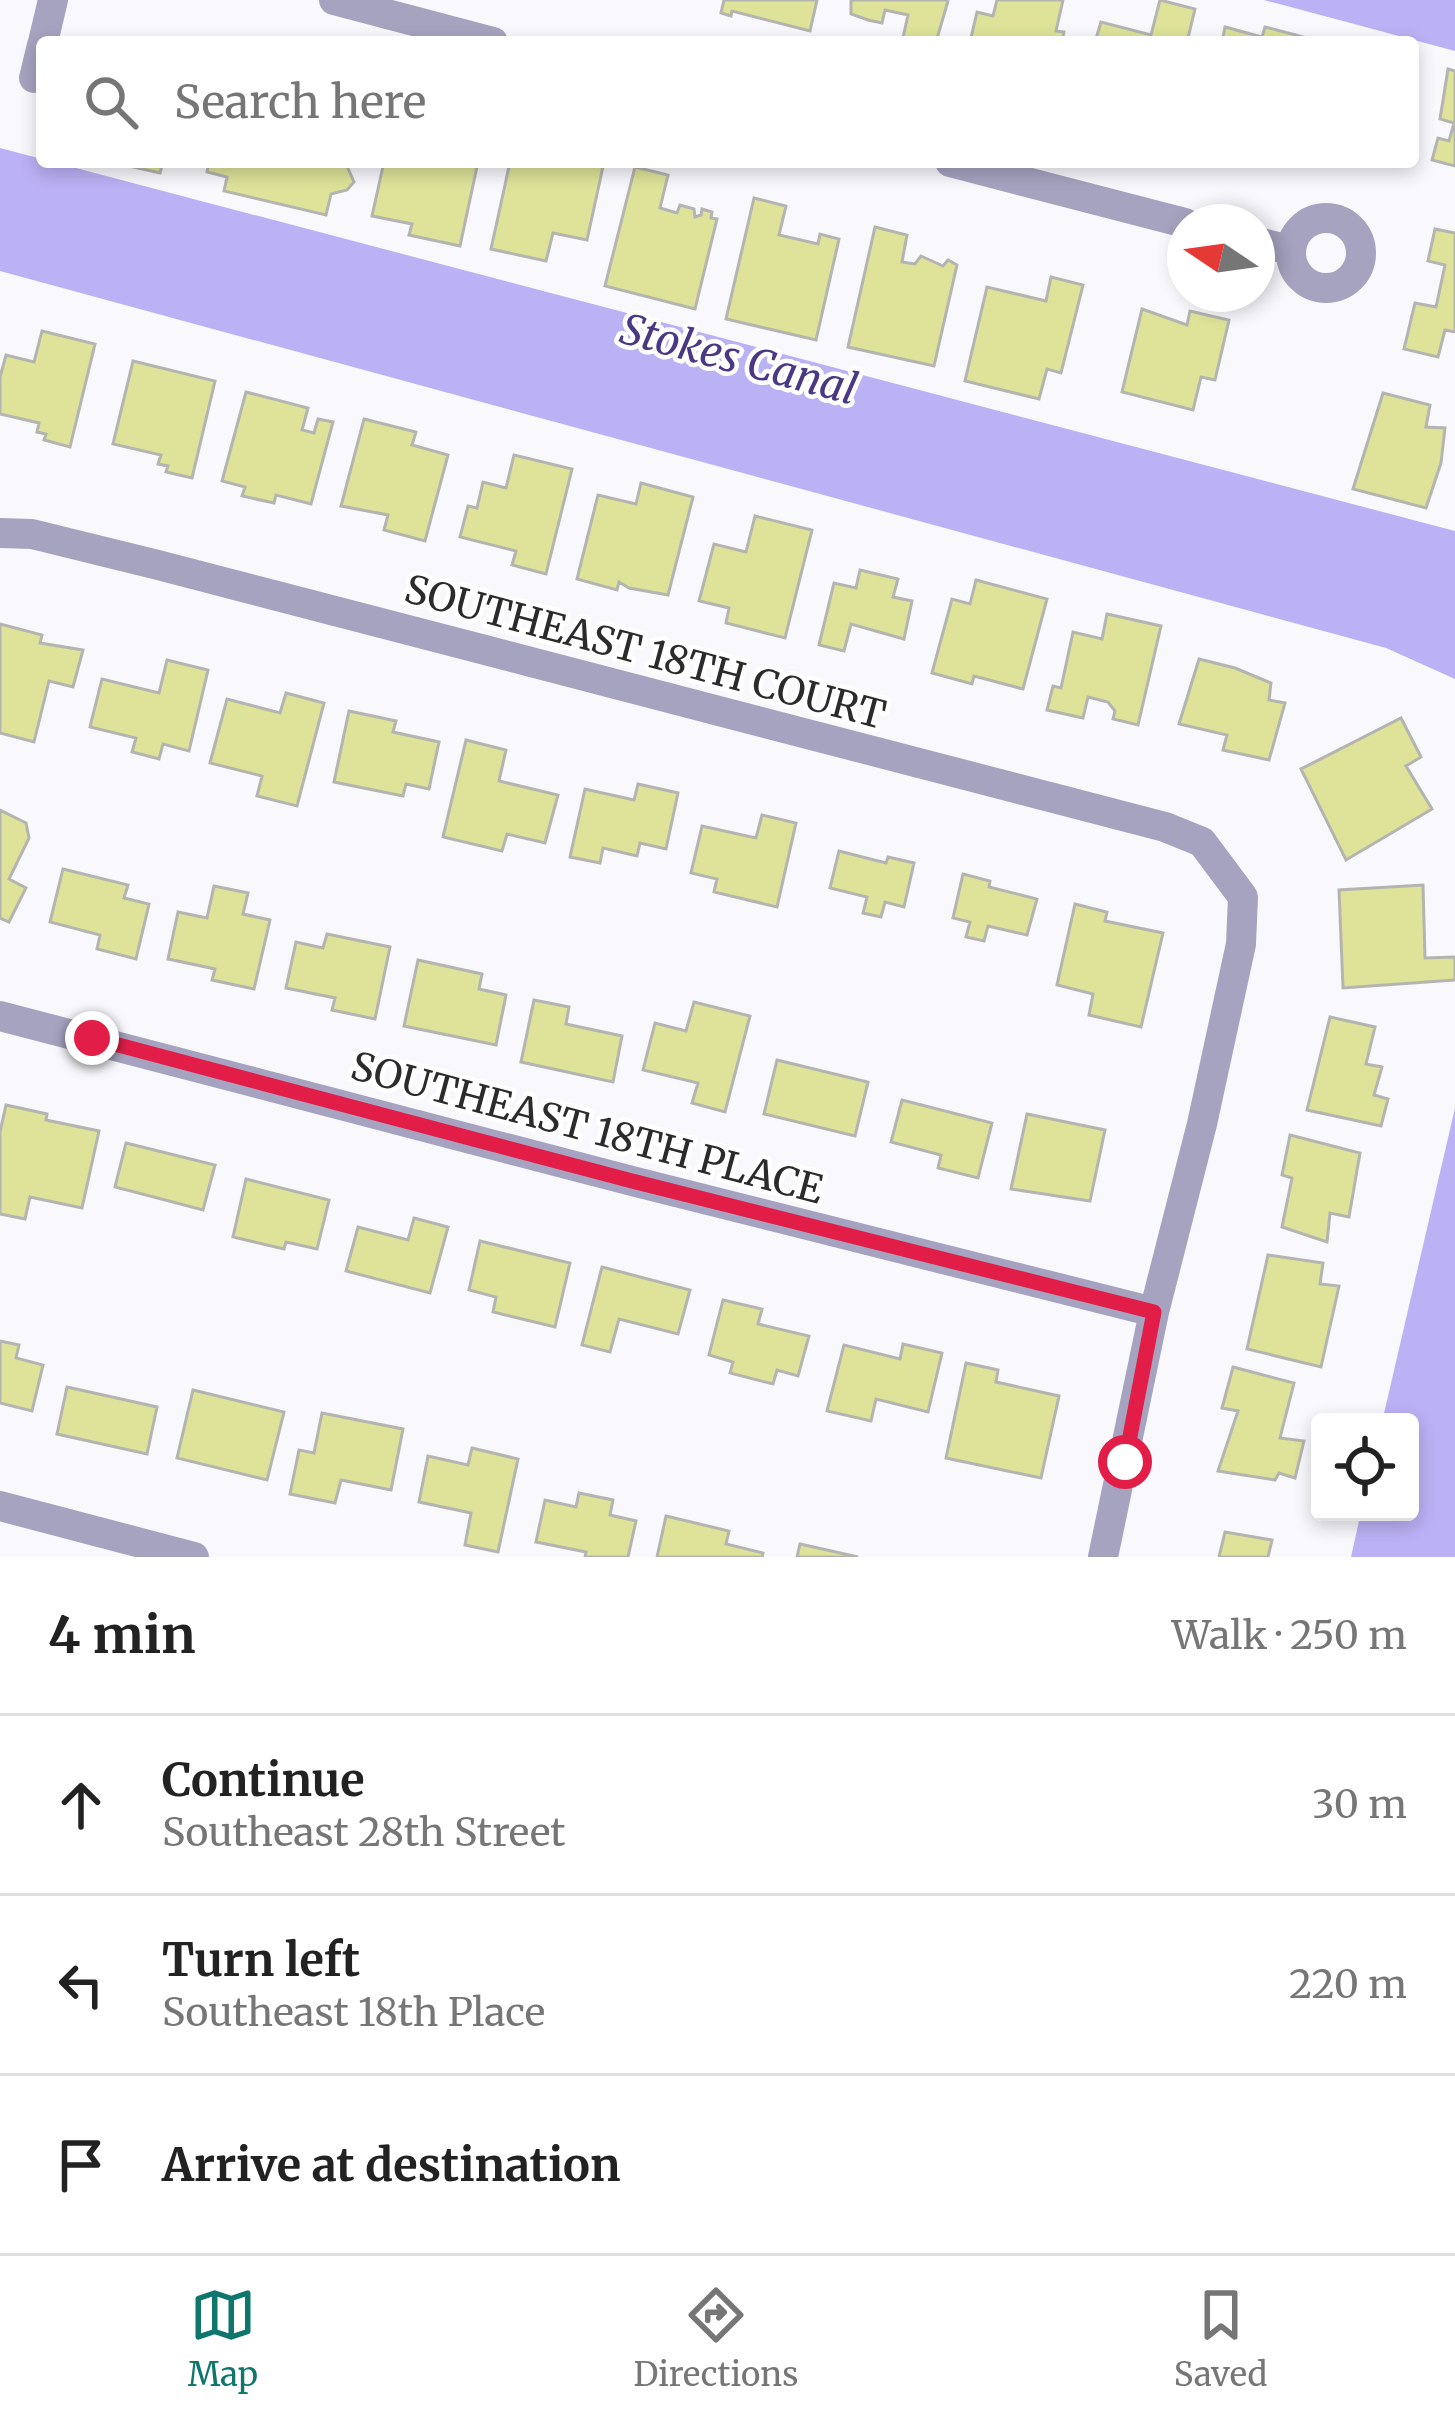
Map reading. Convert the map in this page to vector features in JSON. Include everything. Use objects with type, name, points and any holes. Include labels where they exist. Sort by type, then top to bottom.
[{"type":"street","points":[[44,36],[53,0]]},
{"type":"street","points":[[334,0],[471,36]]},
{"type":"street","points":[[34,78],[36,70]]},
{"type":"street","points":[[973,168],[1167,218]]},
{"type":"street","points":[[1275,246],[1291,250]]},
{"type":"street","name":"SOUTHEAST 18TH COURT","points":[[0,533],[32,534],[137,560],[1165,827],[1202,842],[1243,897],[1241,944],[1154,1312]]},
{"type":"street","name":"SOUTHEAST 18TH PLACE","points":[[0,1016],[1154,1312]]},
{"type":"street","points":[[1102,1557],[1154,1312]]},
{"type":"street","points":[[0,1506],[194,1557]]},
{"type":"water","points":[[1264,0],[1455,0],[1455,51],[1419,41],[1419,36],[1399,36]]},
{"type":"water","name":"Stokes Canal","points":[[0,148],[36,157],[36,168],[76,168],[1455,531],[1455,679],[1386,648],[0,271]]},
{"type":"water","points":[[1455,1108],[1455,1557],[1351,1557],[1359,1521],[1419,1521],[1419,1413],[1384,1413]]},
{"type":"building","points":[[724,0],[817,0],[810,31],[732,11],[731,16],[721,13]]},
{"type":"building","points":[[851,0],[948,1],[938,36],[903,36],[908,15],[885,10],[882,23],[851,14]]},
{"type":"building","points":[[997,0],[1063,0],[1056,31],[1064,32],[1063,36],[971,36],[977,12],[993,16]]},
{"type":"building","points":[[1160,0],[1195,9],[1188,36],[1097,36],[1101,22],[1151,35]]},
{"type":"building","points":[[1225,27],[1258,36],[1223,36]]},
{"type":"building","points":[[1265,27],[1300,36],[1262,36]]},
{"type":"building","points":[[1448,69],[1455,71],[1455,166],[1432,160],[1438,138],[1449,141],[1454,123],[1440,119]]},
{"type":"building","points":[[208,168],[348,168],[354,182],[347,190],[331,194],[326,215],[224,191],[227,177],[207,172]]},
{"type":"building","points":[[383,168],[477,168],[460,246],[409,235],[412,224],[372,216]]},
{"type":"building","points":[[509,168],[603,168],[587,240],[553,233],[546,261],[491,249]]},
{"type":"building","points":[[635,168],[668,175],[660,208],[677,213],[680,205],[694,209],[695,217],[702,209],[717,219],[695,309],[605,286]]},
{"type":"building","points":[[754,198],[786,206],[779,235],[818,244],[820,234],[839,239],[816,340],[726,319]]},
{"type":"building","points":[[875,227],[907,235],[902,262],[915,264],[921,256],[943,266],[948,260],[957,265],[934,366],[848,347]]},
{"type":"building","points":[[1435,229],[1455,233],[1455,332],[1445,330],[1438,357],[1404,349],[1415,303],[1436,307],[1445,265],[1428,261]]},
{"type":"building","points":[[1051,277],[1083,285],[1061,373],[1047,369],[1039,399],[965,381],[987,287],[1046,301]]},
{"type":"building","points":[[1142,309],[1187,325],[1190,312],[1229,320],[1215,380],[1201,377],[1193,410],[1122,392]]},
{"type":"building","points":[[42,331],[95,344],[70,447],[44,440],[46,434],[37,432],[39,423],[0,414],[0,377],[6,355],[34,362]]},
{"type":"building","points":[[133,361],[215,381],[192,478],[166,472],[168,466],[158,464],[161,455],[113,444]]},
{"type":"building","points":[[246,392],[308,408],[302,430],[314,433],[318,419],[333,422],[311,504],[276,495],[274,503],[242,496],[245,487],[222,481]]},
{"type":"building","points":[[1383,393],[1430,405],[1426,427],[1445,428],[1441,463],[1426,508],[1353,489]]},
{"type":"building","points":[[364,419],[416,432],[412,445],[448,455],[425,541],[384,530],[388,515],[341,506]]},
{"type":"building","points":[[514,455],[572,469],[546,574],[512,565],[516,551],[460,537],[468,506],[477,508],[483,482],[506,488]]},
{"type":"building","points":[[641,483],[693,497],[668,595],[619,582],[617,590],[577,579],[598,495],[636,504]]},
{"type":"building","points":[[755,516],[812,530],[785,638],[726,623],[729,608],[699,601],[714,544],[746,552]]},
{"type":"building","points":[[860,570],[898,579],[893,597],[912,601],[904,639],[851,624],[844,651],[819,645],[834,583],[856,588]]},
{"type":"building","points":[[976,580],[1047,599],[1023,689],[974,676],[972,684],[932,673],[952,599],[970,604]]},
{"type":"building","points":[[1107,614],[1161,626],[1138,725],[1113,719],[1115,711],[1108,702],[1088,697],[1083,718],[1047,710],[1053,686],[1061,688],[1073,632],[1102,639]]},
{"type":"building","points":[[0,624],[42,635],[40,643],[83,650],[73,687],[49,681],[34,742],[0,733]]},
{"type":"building","points":[[1199,659],[1271,683],[1269,700],[1285,703],[1269,760],[1223,750],[1227,735],[1179,724]]},
{"type":"building","points":[[167,660],[208,670],[189,751],[163,744],[159,759],[132,752],[136,738],[90,727],[102,679],[159,693]]},
{"type":"building","points":[[286,693],[324,703],[297,806],[257,796],[262,776],[210,763],[227,699],[280,713]]},
{"type":"building","points":[[349,711],[396,721],[393,732],[439,742],[429,789],[406,784],[403,796],[334,782]]},
{"type":"building","points":[[1401,718],[1421,757],[1406,766],[1432,809],[1346,860],[1301,769]]},
{"type":"building","points":[[466,740],[506,750],[499,781],[558,795],[545,843],[507,834],[502,851],[443,837]]},
{"type":"building","points":[[638,784],[678,793],[666,849],[640,843],[637,856],[603,848],[600,863],[570,857],[585,789],[634,800]]},
{"type":"building","points":[[0,810],[26,823],[29,838],[9,879],[26,888],[9,922],[0,918]]},
{"type":"building","points":[[762,815],[796,823],[777,907],[714,892],[717,879],[691,873],[702,826],[756,838]]},
{"type":"building","points":[[839,851],[886,863],[888,857],[914,863],[904,907],[885,902],[881,917],[863,913],[867,897],[830,888]]},
{"type":"building","points":[[63,869],[128,885],[124,898],[149,904],[136,959],[97,949],[100,935],[50,922]]},
{"type":"building","points":[[963,874],[990,881],[989,887],[1037,899],[1027,935],[988,926],[984,941],[966,937],[970,922],[953,918]]},
{"type":"building","points":[[1423,885],[1425,958],[1455,957],[1455,980],[1343,988],[1339,890]]},
{"type":"building","points":[[214,886],[248,893],[243,914],[270,920],[254,989],[212,980],[215,969],[168,959],[178,912],[207,918]]},
{"type":"building","points":[[1075,904],[1107,912],[1105,921],[1163,933],[1141,1027],[1089,1015],[1093,994],[1057,985]]},
{"type":"building","points":[[327,934],[390,947],[375,1019],[332,1010],[335,998],[286,988],[296,942],[323,948]]},
{"type":"building","points":[[418,960],[482,974],[479,989],[506,995],[496,1045],[404,1026]]},
{"type":"building","points":[[534,1000],[569,1007],[566,1024],[622,1036],[613,1082],[521,1062]]},
{"type":"building","points":[[694,1002],[750,1016],[725,1112],[692,1103],[698,1083],[643,1070],[655,1023],[686,1031]]},
{"type":"building","points":[[1330,1017],[1375,1027],[1366,1064],[1382,1067],[1374,1095],[1388,1099],[1381,1126],[1307,1110]]},
{"type":"building","points":[[777,1060],[868,1082],[855,1136],[764,1114]]},
{"type":"building","points":[[902,1100],[992,1123],[978,1178],[938,1168],[941,1155],[891,1142]]},
{"type":"building","points":[[6,1105],[47,1114],[46,1120],[99,1131],[82,1208],[30,1197],[25,1219],[0,1214],[0,1132]]},
{"type":"building","points":[[1027,1114],[1105,1130],[1090,1201],[1011,1189]]},
{"type":"building","points":[[1290,1135],[1360,1153],[1349,1217],[1330,1213],[1327,1242],[1282,1227],[1292,1178],[1282,1175]]},
{"type":"building","points":[[126,1143],[215,1165],[203,1210],[115,1187]]},
{"type":"building","points":[[246,1179],[329,1200],[317,1249],[286,1242],[284,1249],[233,1237]]},
{"type":"building","points":[[414,1218],[448,1227],[430,1293],[346,1271],[358,1227],[408,1240]]},
{"type":"building","points":[[480,1241],[570,1263],[555,1327],[493,1312],[496,1297],[469,1290]]},
{"type":"building","points":[[1268,1255],[1323,1263],[1320,1284],[1339,1286],[1321,1367],[1247,1349]]},
{"type":"building","points":[[602,1267],[690,1290],[678,1334],[619,1319],[610,1352],[582,1345]]},
{"type":"building","points":[[723,1300],[762,1309],[758,1324],[809,1336],[798,1376],[777,1370],[773,1384],[730,1373],[733,1362],[709,1355]]},
{"type":"building","points":[[0,1341],[19,1345],[16,1358],[43,1365],[32,1411],[0,1403]]},
{"type":"building","points":[[903,1344],[942,1353],[928,1412],[876,1399],[871,1421],[827,1411],[844,1345],[900,1359]]},
{"type":"building","points":[[966,1363],[998,1370],[996,1382],[1059,1396],[1041,1478],[946,1458]]},
{"type":"building","points":[[1233,1367],[1294,1383],[1280,1438],[1304,1441],[1295,1478],[1279,1473],[1275,1480],[1218,1471],[1238,1411],[1222,1408]]},
{"type":"building","points":[[67,1387],[157,1407],[147,1454],[57,1434]]},
{"type":"building","points":[[193,1390],[284,1412],[267,1480],[177,1458]]},
{"type":"building","points":[[322,1413],[403,1429],[391,1490],[341,1480],[335,1503],[290,1494],[299,1450],[314,1453]]},
{"type":"building","points":[[472,1448],[518,1459],[498,1552],[465,1545],[471,1513],[419,1502],[428,1456],[468,1465]]},
{"type":"building","points":[[579,1493],[613,1500],[610,1515],[636,1521],[628,1557],[585,1557],[586,1552],[536,1542],[545,1500],[576,1507]]},
{"type":"building","points":[[666,1516],[729,1531],[726,1544],[763,1553],[762,1557],[657,1557]]},
{"type":"building","points":[[1225,1532],[1272,1540],[1268,1557],[1219,1557]]},
{"type":"building","points":[[800,1544],[858,1557],[797,1557]]},
{"type":"route","points":[[92,1038],[1154,1312],[1125,1462]]}]
